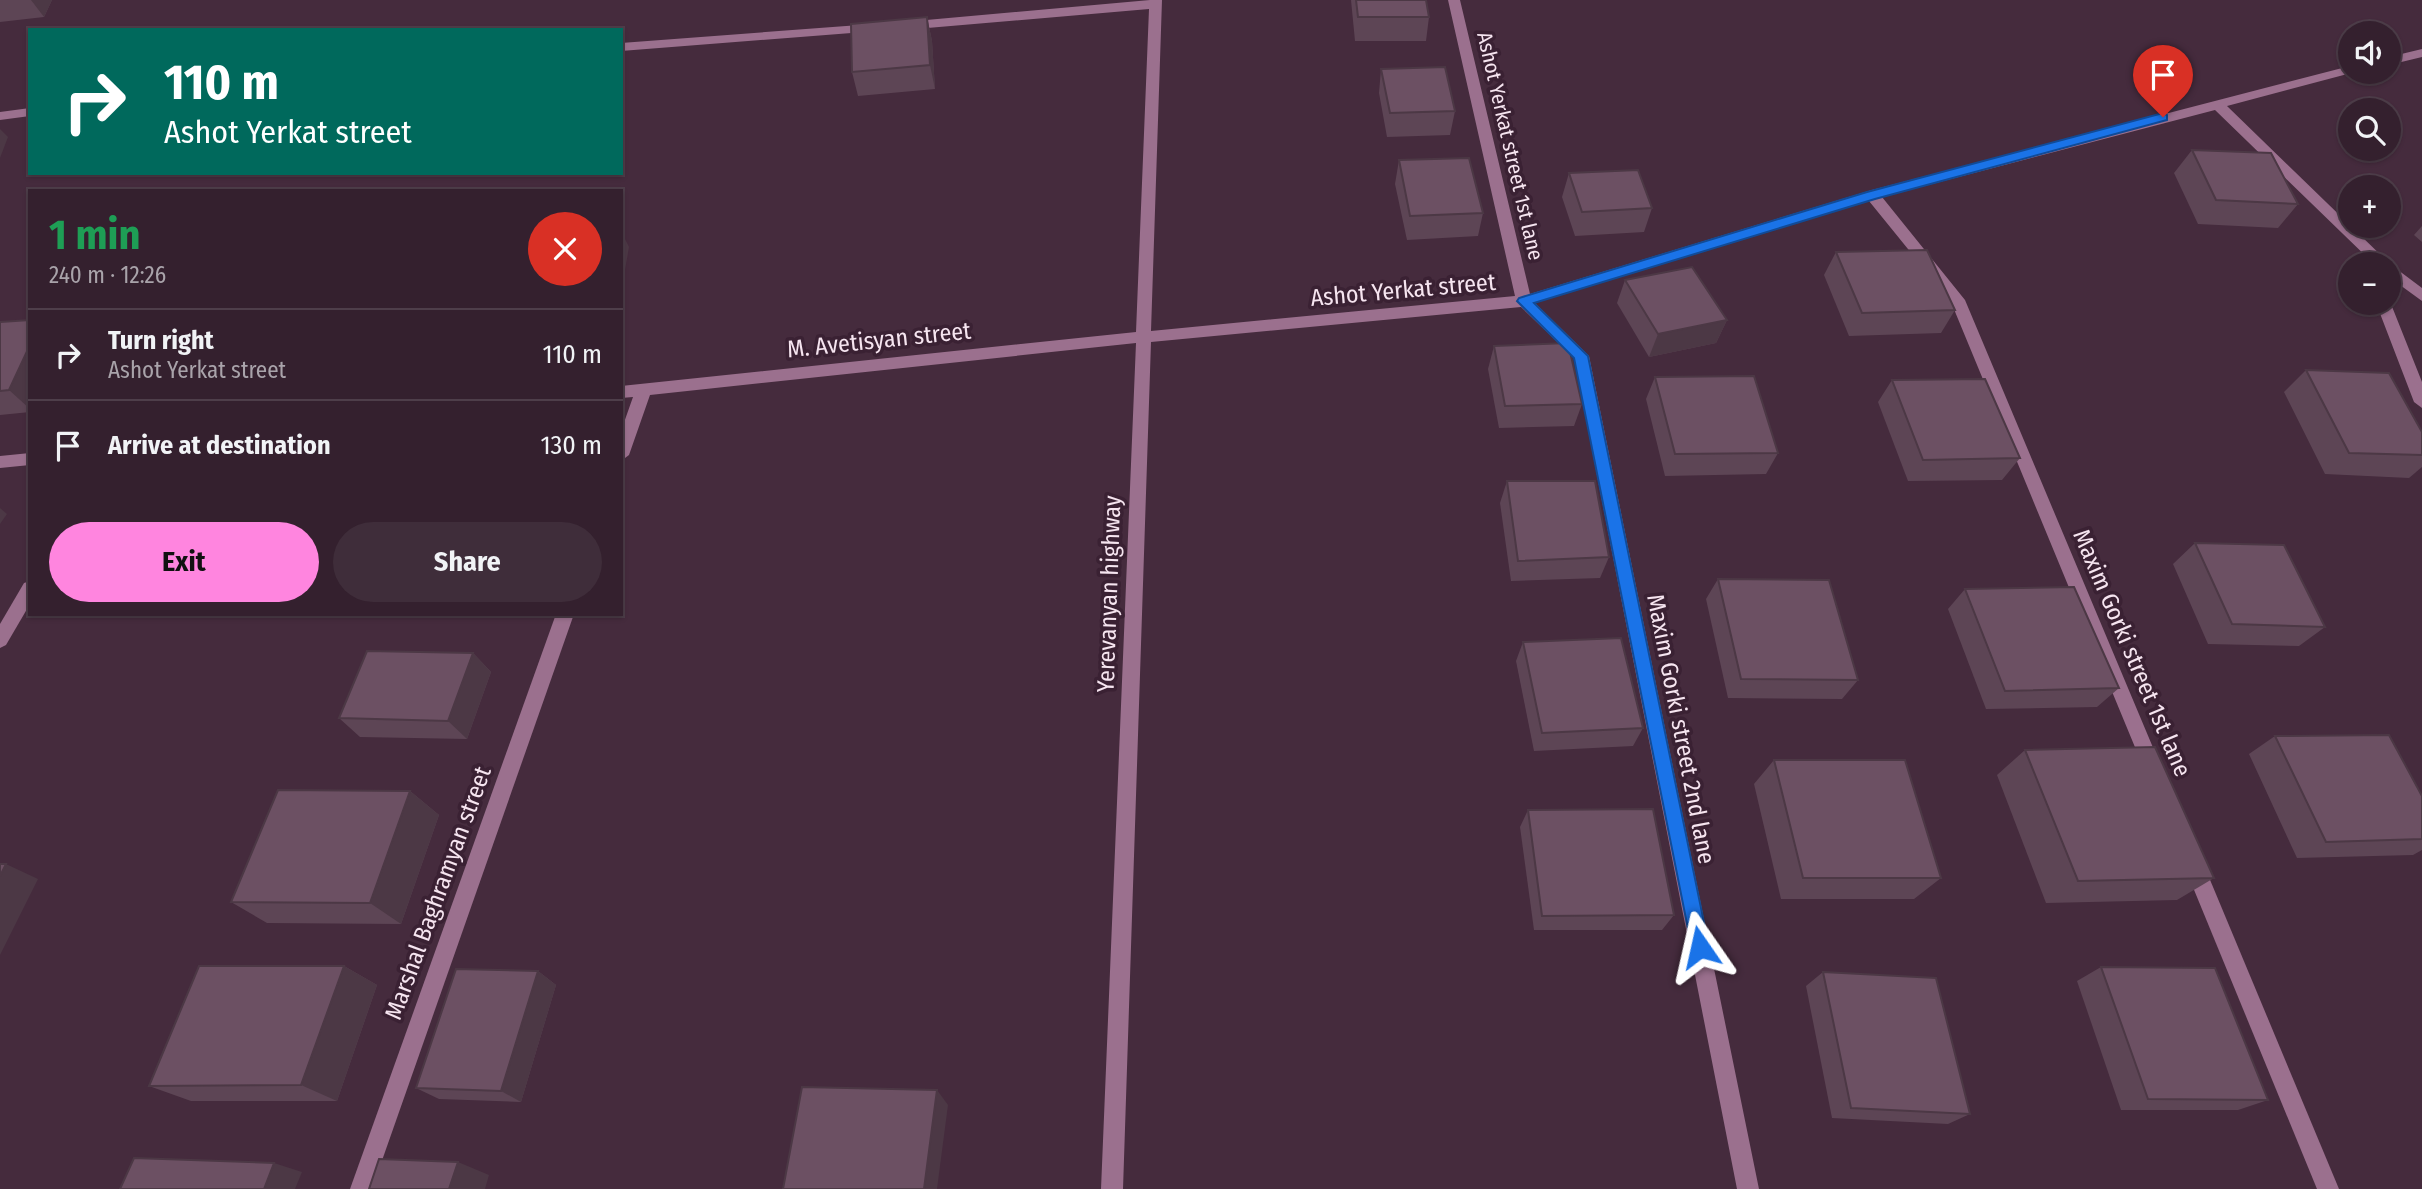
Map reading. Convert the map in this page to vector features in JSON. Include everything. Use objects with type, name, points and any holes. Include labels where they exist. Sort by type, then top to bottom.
[{"type":"street","name":"Ashot Yerkat street 1st lane","points":[[1454,0],[1524,301]]},
{"type":"street","points":[[623,47],[1156,3]]},
{"type":"street","name":"Yerevanyan highway","points":[[1112,1189],[1156,3]]},
{"type":"street","points":[[2401,58],[2422,53]]},
{"type":"street","name":"Ashot Yerkat street","points":[[1143,337],[1524,301],[1872,195],[2338,73]]},
{"type":"street","points":[[2216,103],[2368,252]]},
{"type":"street","points":[[0,116],[28,111]]},
{"type":"street","name":"Maxim Gorki street 1st lane","points":[[1872,195],[1958,300],[2162,790]]},
{"type":"street","points":[[2401,279],[2422,296]]},
{"type":"street","name":"Maxim Gorki street 2nd lane","points":[[1524,301],[1581,356],[1748,1189]]},
{"type":"street","points":[[2389,315],[2422,402]]},
{"type":"street","name":"M. Avetisyan street","points":[[623,392],[1143,337]]},
{"type":"street","points":[[623,450],[645,389]]},
{"type":"street","points":[[0,462],[28,460]]},
{"type":"street","points":[[0,640],[28,591]]},
{"type":"street","name":"Marshal Baghramyan street","points":[[361,1189],[564,616]]},
{"type":"street","points":[[2183,841],[2328,1189]]},
{"type":"building","points":[[1356,0],[1426,0],[1429,17],[1358,17]]},
{"type":"building","points":[[927,17],[930,65],[852,72],[851,24]]},
{"type":"building","points":[[1445,67],[1455,111],[1390,113],[1381,69]]},
{"type":"building","points":[[2192,150],[2271,153],[2298,204],[2216,200]]},
{"type":"building","points":[[1469,158],[1483,213],[1410,216],[1399,160]]},
{"type":"building","points":[[1638,170],[1652,208],[1582,212],[1569,173]]},
{"type":"building","points":[[1927,250],[1955,310],[1862,313],[1836,252]]},
{"type":"building","points":[[1692,267],[1727,320],[1658,334],[1625,280]]},
{"type":"building","points":[[28,320],[28,349],[9,390],[0,391],[0,322]]},
{"type":"building","points":[[1568,343],[1582,404],[1505,406],[1494,346]]},
{"type":"building","points":[[2306,370],[2389,373],[2422,432],[2422,455],[2349,453]]},
{"type":"building","points":[[1754,376],[1778,453],[1675,454],[1655,377]]},
{"type":"building","points":[[1985,379],[2020,458],[1923,460],[1892,380]]},
{"type":"building","points":[[1507,481],[1595,481],[1609,557],[1518,561]]},
{"type":"building","points":[[2195,543],[2284,545],[2325,627],[2232,624]]},
{"type":"building","points":[[1718,579],[1829,580],[1858,680],[1741,679]]},
{"type":"building","points":[[2074,587],[2119,688],[2005,691],[1965,589]]},
{"type":"building","points":[[1621,638],[1643,728],[1542,733],[1523,642]]},
{"type":"building","points":[[367,651],[473,653],[448,721],[339,718]]},
{"type":"building","points":[[2389,735],[2422,796],[2422,839],[2326,842],[2275,736]]},
{"type":"building","points":[[2155,747],[2214,878],[2078,881],[2025,750]]},
{"type":"building","points":[[1774,760],[1905,760],[1941,878],[1803,878]]},
{"type":"building","points":[[278,790],[410,791],[370,903],[231,902]]},
{"type":"building","points":[[1653,809],[1674,915],[1542,916],[1528,810]]},
{"type":"building","points":[[0,864],[6,864],[0,876]]},
{"type":"building","points":[[199,966],[344,966],[301,1085],[149,1086]]},
{"type":"building","points":[[2101,967],[2215,968],[2268,1100],[2148,1099]]},
{"type":"building","points":[[456,969],[538,971],[501,1091],[416,1088]]},
{"type":"building","points":[[1823,972],[1936,978],[1970,1114],[1851,1108]]},
{"type":"building","points":[[802,1087],[937,1090],[924,1189],[783,1189]]},
{"type":"building","points":[[134,1158],[274,1163],[264,1189],[120,1189]]},
{"type":"building","points":[[379,1159],[458,1162],[449,1189],[369,1189]]},
{"type":"route","points":[[1700,947],[1581,356],[1524,301],[1872,195],[2163,117]]}]
